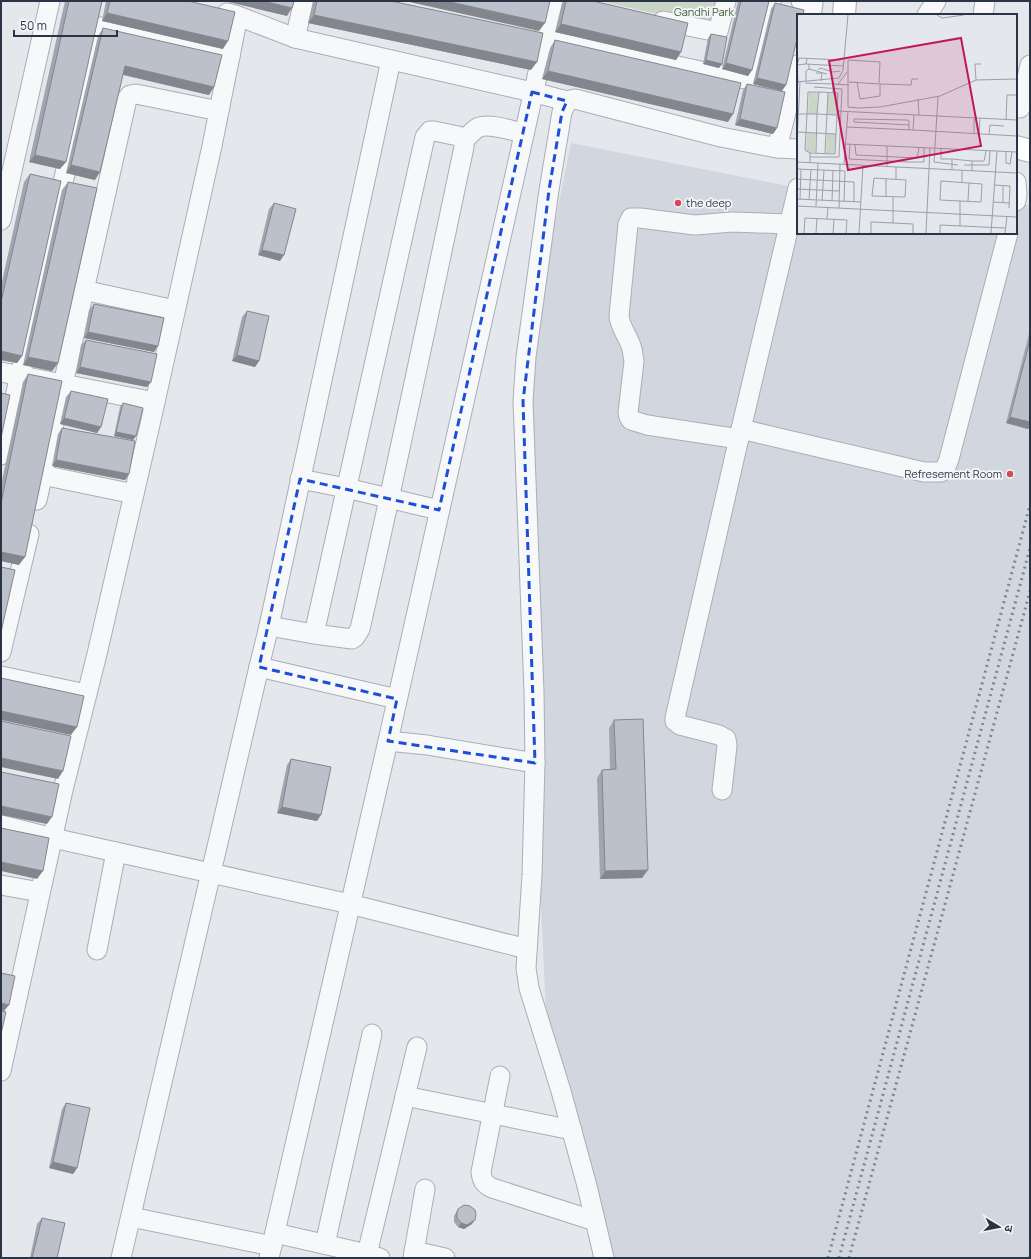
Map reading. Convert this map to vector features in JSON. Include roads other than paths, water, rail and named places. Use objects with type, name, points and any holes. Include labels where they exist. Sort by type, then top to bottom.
[{"type":"main road","points":[[844,14],[845,1]]},
{"type":"main road","points":[[1017,147],[1030,151]]},
{"type":"street","points":[[1,220],[19,176],[9,146],[50,1]]},
{"type":"street","points":[[295,38],[304,1]]},
{"type":"street","points":[[272,1246],[388,741],[524,133],[532,92],[537,36],[554,1]]},
{"type":"street","points":[[648,18],[718,32],[726,1]]},
{"type":"street","points":[[537,36],[710,73],[751,80],[756,71],[771,1]]},
{"type":"street","points":[[928,14],[936,1]]},
{"type":"street","points":[[983,14],[985,1]]},
{"type":"street","points":[[210,9],[238,16],[295,38],[567,101],[575,99],[582,100],[721,137],[777,148],[797,149]]},
{"type":"street","points":[[2,1060],[52,838],[55,788],[69,736],[86,694],[98,654],[219,111],[238,16]]},
{"type":"street","points":[[1,652],[84,290],[77,188],[94,36],[96,30],[100,27],[111,28],[230,57]]},
{"type":"street","points":[[121,1258],[269,626],[391,60]]},
{"type":"street","points":[[1020,108],[1030,64]]},
{"type":"street","points":[[777,148],[797,69]]},
{"type":"street","points":[[1,455],[20,376],[77,188],[127,99],[130,95],[136,94],[219,111]]},
{"type":"street","points":[[567,101],[562,112],[549,190],[526,357],[523,401],[534,692],[535,763],[532,875],[526,968],[529,988],[572,1130],[604,1258]]},
{"type":"street","points":[[269,626],[352,639],[358,633],[390,498],[402,435],[464,147],[464,140],[474,131],[483,126],[494,126],[524,133]]},
{"type":"street","points":[[314,634],[425,137],[430,131],[434,130],[458,136],[464,140]]},
{"type":"street","points":[[722,790],[727,746],[726,739],[719,735],[680,725],[675,722],[675,718],[797,192]]},
{"type":"street","points":[[789,224],[721,222],[695,225],[631,218],[628,224],[619,316],[620,325],[632,348],[634,362],[628,412],[631,420],[647,425],[740,434],[924,472],[941,472],[946,468],[949,458],[1008,234]]},
{"type":"street","points":[[84,290],[175,310]]},
{"type":"street","points":[[1,372],[155,402]]},
{"type":"street","points":[[42,475],[134,494]]},
{"type":"street","points":[[300,479],[346,488],[439,510]]},
{"type":"street","points":[[1,575],[19,578]]},
{"type":"street","points":[[259,667],[397,699]]},
{"type":"street","points":[[1,676],[86,694]]},
{"type":"street","points":[[388,741],[427,745],[535,763]]},
{"type":"street","points":[[1,825],[52,838],[350,904],[527,949]]},
{"type":"street","points":[[97,950],[116,852]]},
{"type":"street","points":[[1,885],[40,892]]},
{"type":"street","points":[[325,1244],[372,1034]]},
{"type":"street","points":[[131,1216],[272,1246],[325,1244],[374,1256],[405,1096],[417,1046]]},
{"type":"street","points":[[500,1076],[481,1172],[483,1182],[486,1185],[595,1221]]},
{"type":"street","points":[[405,1096],[572,1130]]},
{"type":"street","points":[[425,1189],[414,1255],[445,1258]]},
{"type":"railway","points":[[828,1258],[1030,505]]},
{"type":"railway","points":[[839,1258],[1030,548]]},
{"type":"railway","points":[[849,1258],[1030,591]]},
{"type":"place","name":"the deep","points":[[678,203]]},
{"type":"place","name":"Refresement Room","points":[[1010,474]]},
{"type":"park label","name":"Gandhi Park","points":[[704,12]]}]
